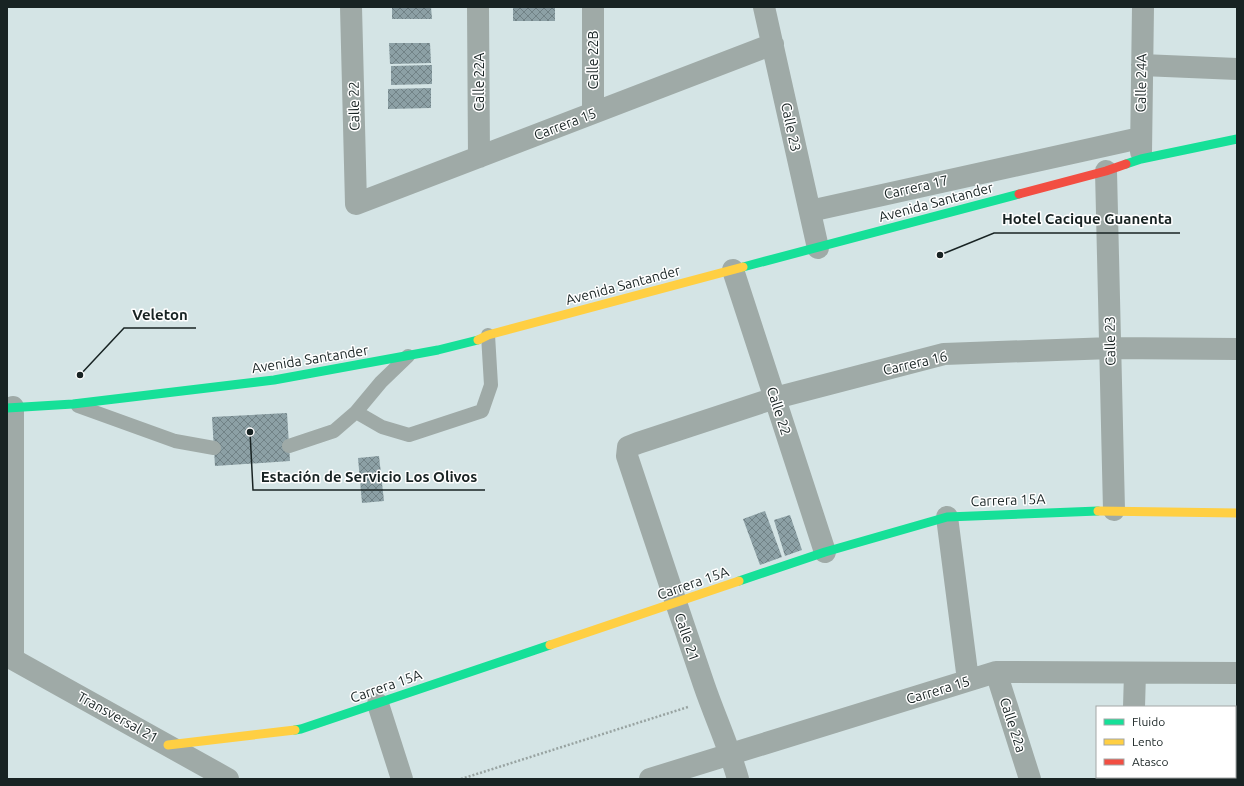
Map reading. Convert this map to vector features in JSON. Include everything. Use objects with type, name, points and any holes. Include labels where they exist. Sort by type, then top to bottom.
[{"type":"main road","name":"Avenida Santander","points":[[10,407],[74,404],[274,380],[408,356],[479,340],[488,336],[1106,171],[1141,159],[1237,139]]},
{"type":"main road","name":"Carrera 15A","points":[[168,745],[301,730],[825,552],[947,517],[1114,510],[1237,513]]},
{"type":"street","name":"Calle 22","points":[[351,7],[356,204]]},
{"type":"street","name":"Calle 22A","points":[[478,7],[479,157]]},
{"type":"street","name":"Calle 22B","points":[[593,7],[593,113]]},
{"type":"street","name":"Calle 23","points":[[764,7],[818,248]]},
{"type":"street","name":"Calle 24A","points":[[1141,159],[1140,138],[1143,7]]},
{"type":"street","name":"Carrera 15","points":[[356,204],[773,44]]},
{"type":"street","points":[[1142,65],[1237,69]]},
{"type":"street","name":"Carrera 17","points":[[810,211],[1140,138]]},
{"type":"street","name":"Calle 23","points":[[1106,171],[1114,510]]},
{"type":"street","name":"Calle 22","points":[[733,270],[825,552]]},
{"type":"street","name":"Carrera 16","points":[[628,447],[775,398],[944,354],[1111,348],[1237,350]]},
{"type":"street","points":[[10,407],[10,657]]},
{"type":"street","name":"Calle 21","points":[[628,447],[626,456],[709,700],[731,754],[738,779]]},
{"type":"street","points":[[947,517],[968,680]]},
{"type":"street","name":"Transversal 21","points":[[10,657],[228,779]]},
{"type":"street","name":"Carrera 15","points":[[650,779],[996,672],[1237,673]]},
{"type":"street","name":"Calle 22a","points":[[996,672],[1030,779]]},
{"type":"street","points":[[1134,706],[1135,673]]},
{"type":"street","points":[[378,704],[402,779]]},
{"type":"lane","points":[[356,412],[382,427],[409,435],[482,411],[491,385],[488,336]]},
{"type":"lane","points":[[289,446],[334,431],[356,412],[381,382],[408,356]]},
{"type":"lane","points":[[74,404],[175,441],[214,448]]},
{"type":"path","points":[[461,779],[709,700]]},
{"type":"building","points":[[392,7],[431,7],[432,19],[392,19]]},
{"type":"building","points":[[513,7],[555,7],[555,21],[513,21]]},
{"type":"building","points":[[389,43],[430,43],[431,63],[390,64]]},
{"type":"building","points":[[432,65],[432,84],[391,85],[391,66]]},
{"type":"building","points":[[431,88],[431,108],[388,109],[388,89]]},
{"type":"building","points":[[287,413],[290,461],[215,466],[212,417]]},
{"type":"building","points":[[379,456],[384,501],[362,503],[358,458]]},
{"type":"building","points":[[765,511],[782,557],[760,565],[743,519]]},
{"type":"building","points":[[790,515],[802,550],[785,556],[774,520]]},
{"type":"traffic: fast","points":[[1126,164],[1141,159],[1237,139]]},
{"type":"traffic: fast","points":[[743,267],[1019,194]]},
{"type":"traffic: fast","points":[[7,408],[73,404],[274,380],[438,350],[478,340]]},
{"type":"traffic: fast","points":[[739,581],[825,552],[947,517],[1098,511]]},
{"type":"traffic: fast","points":[[295,730],[550,645]]},
{"type":"traffic: slow","points":[[478,340],[488,335],[743,267]]},
{"type":"traffic: slow","points":[[1098,511],[1237,513]]},
{"type":"traffic: slow","points":[[550,645],[739,581]]},
{"type":"traffic: slow","points":[[168,745],[295,730]]},
{"type":"traffic: jam","points":[[1019,194],[1106,171],[1126,164]]},
{"type":"place","name":"Hotel Cacique Guanenta","points":[[940,255]]},
{"type":"place","name":"Veleton","points":[[80,375]]},
{"type":"place","name":"Estación de Servicio Los Olivos","points":[[250,432]]}]
